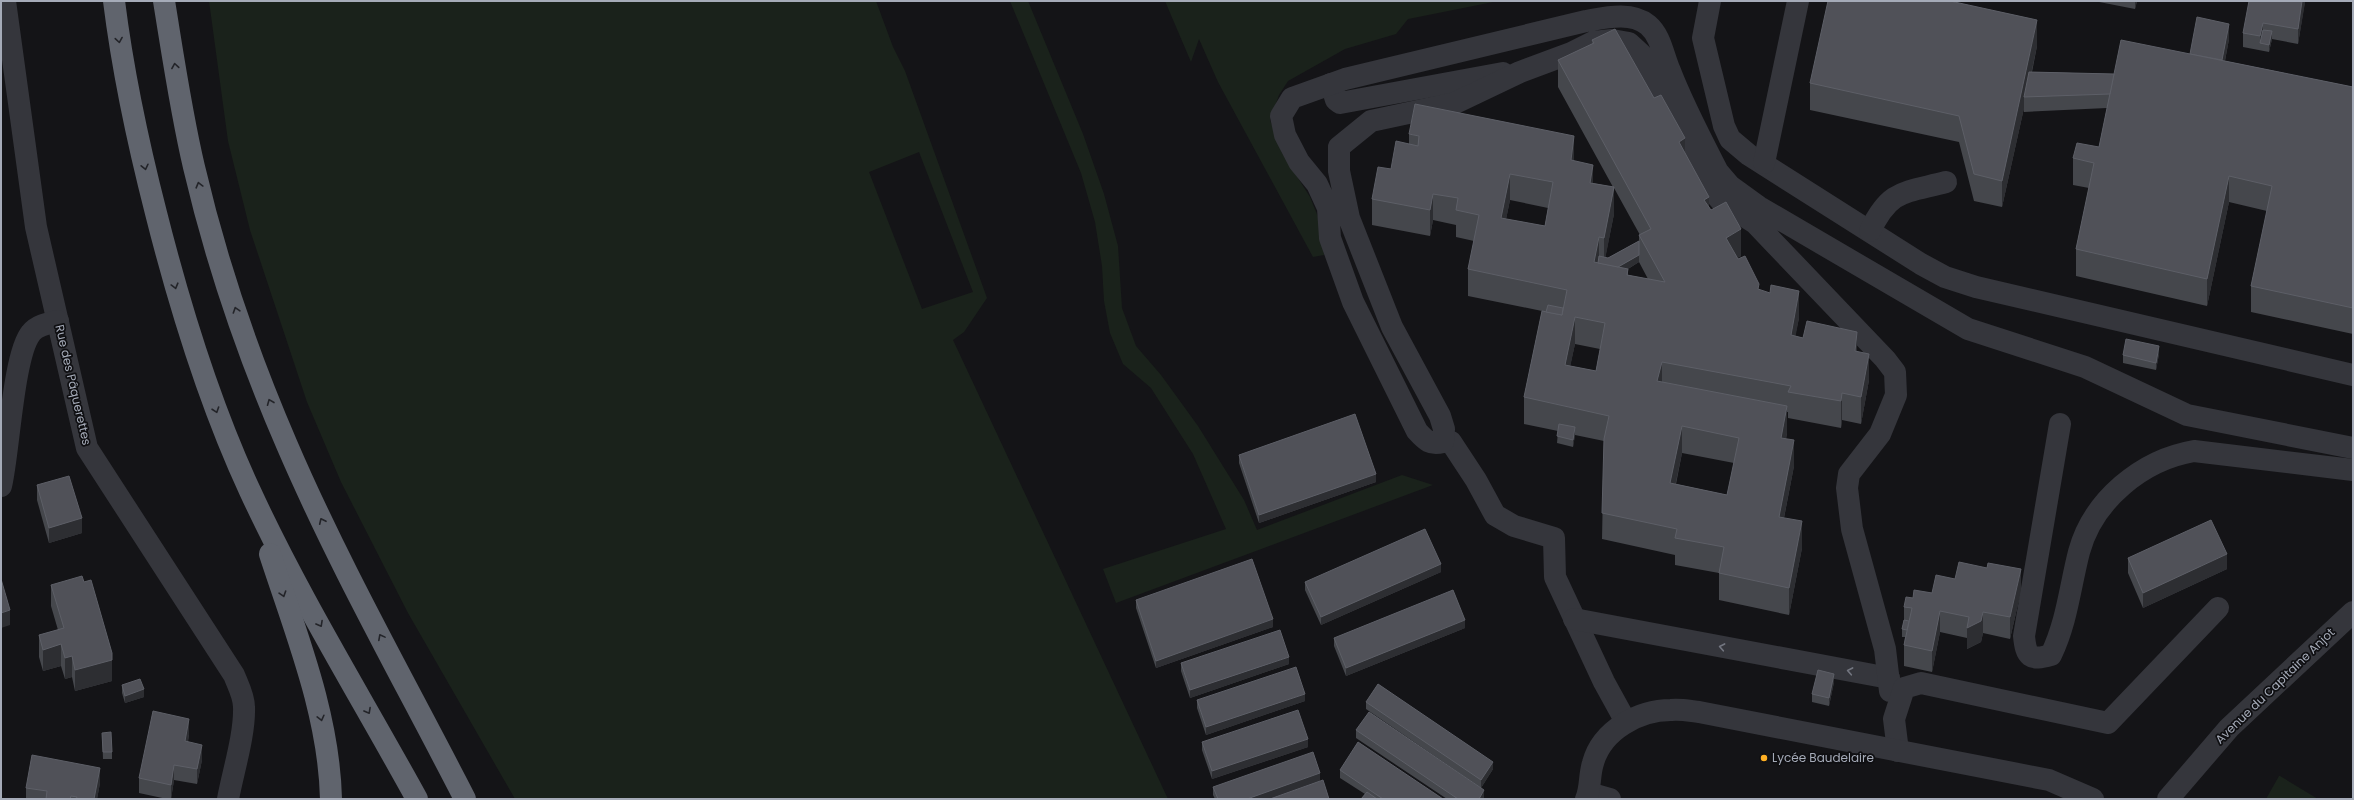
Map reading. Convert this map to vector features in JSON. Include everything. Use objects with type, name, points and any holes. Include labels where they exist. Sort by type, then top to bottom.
[{"type":"highway","points":[[114,1],[136,128],[176,291],[220,419],[250,490],[282,556],[417,799]]},
{"type":"highway","points":[[164,1],[181,104],[194,167],[212,235],[248,347],[287,445],[334,546],[465,799]]},
{"type":"highway","points":[[250,490],[318,703],[326,745],[331,799]]},
{"type":"highway","points":[[400,672],[480,799]]},
{"type":"street","name":"Rue des Pâquerettes","points":[[5,1],[36,227],[88,448],[234,675],[241,692],[244,706],[243,724],[228,799]]},
{"type":"street","points":[[1710,1],[1704,38],[1724,126],[1730,139],[1738,148],[1764,163],[1921,264],[1960,282],[2353,375]]},
{"type":"street","points":[[1764,163],[1798,1]]},
{"type":"street","points":[[1626,722],[1604,682],[1555,577],[1554,538],[1514,526],[1495,515],[1476,480],[1451,442],[1428,443],[1417,431],[1353,302],[1330,238],[1328,208],[1316,184],[1299,162],[1285,135],[1281,116],[1292,98],[1345,79],[1586,21],[1615,16],[1631,18],[1647,24],[1659,40],[1670,71],[1718,172],[1730,186],[1759,207],[1836,253],[1968,329],[2085,368],[2187,415],[2353,448]]},
{"type":"street","points":[[1444,442],[1444,429],[1440,416],[1392,327],[1349,218],[1340,171],[1339,147],[1371,121],[1456,103],[1520,72],[1571,53],[1593,42],[1612,40],[1629,43],[1641,54],[1708,186],[1722,202],[1755,223],[1895,372],[1896,395],[1891,410],[1880,434],[1849,474],[1847,488],[1852,529],[1885,650],[1890,684],[1574,619]]},
{"type":"street","points":[[1331,84],[1336,100],[1340,103],[1489,74],[1520,72]]},
{"type":"street","points":[[1870,231],[1884,205],[1894,196],[1946,182]]},
{"type":"street","points":[[1,486],[19,369],[25,344],[32,331],[58,321]]},
{"type":"street","points":[[2060,424],[2024,636],[2025,650],[2031,656],[2038,658],[2051,655],[2058,642],[2067,611],[2079,552],[2092,521],[2124,483],[2151,466],[2177,454],[2194,451],[2353,470]]},
{"type":"street","points":[[1898,751],[1894,719],[1904,688],[1921,683],[2108,723],[2218,608]]},
{"type":"street","name":"Avenue du Capitaine Anjot","points":[[2168,799],[2228,728],[2353,612]]},
{"type":"street","points":[[1610,799],[1589,797],[1593,763],[1601,744],[1626,722],[1647,714],[1671,709],[1699,712],[2048,780],[2093,799]]},
{"type":"shaded area","points":[[209,1],[876,1],[893,47],[905,71],[987,298],[964,332],[953,340],[1168,799],[515,799],[408,613],[341,482],[307,402],[250,230],[228,141]],"holes":[[[919,152],[973,292],[922,309],[869,172]]]},
{"type":"shaded area","points":[[1010,1],[1028,1],[1083,134],[1104,194],[1118,246],[1122,308],[1136,346],[1161,375],[1198,426],[1244,500],[1257,530],[1402,475],[1433,485],[1116,603],[1103,569],[1226,529],[1193,454],[1151,388],[1123,364],[1110,333],[1104,301],[1102,266],[1095,222],[1081,173]]},
{"type":"shaded area","points":[[1165,1],[1498,1],[1408,19],[1396,34],[1345,49],[1288,81],[1279,95],[1270,120],[1282,153],[1310,197],[1323,229],[1324,255],[1313,257],[1218,82],[1199,39],[1191,62]]},
{"type":"shaded area","points":[[2280,776],[2318,799],[2266,799]]},
{"type":"building","points":[[1828,1],[1950,1],[2037,20],[2002,181],[1974,174],[1959,116],[1810,83]]},
{"type":"building","points":[[2249,1],[2302,1],[2298,29],[2263,23],[2260,36],[2243,33]]},
{"type":"building","points":[[2197,17],[2229,24],[2222,60],[2190,54]]},
{"type":"building","points":[[1615,29],[1654,98],[1661,95],[1685,138],[1679,142],[1709,197],[1704,200],[1711,210],[1726,202],[1741,229],[1726,238],[1738,259],[1745,256],[1759,284],[1758,289],[1770,293],[1771,285],[1799,291],[1791,335],[1803,338],[1807,321],[1857,332],[1855,351],[1869,354],[1861,397],[1842,393],[1841,401],[1788,392],[1791,386],[1662,362],[1657,381],[1787,406],[1781,438],[1794,440],[1779,517],[1802,521],[1789,588],[1719,573],[1724,547],[1675,538],[1677,529],[1602,513],[1604,439],[1609,416],[1524,397],[1542,311],[1562,315],[1567,290],[1468,269],[1479,215],[1456,210],[1458,198],[1433,194],[1430,210],[1372,199],[1378,167],[1391,169],[1396,141],[1418,146],[1419,136],[1409,134],[1415,104],[1574,136],[1571,160],[1593,165],[1590,183],[1614,187],[1604,238],[1599,237],[1594,262],[1628,269],[1627,275],[1665,282],[1639,235],[1651,229],[1558,60],[1594,43],[1592,40]],"holes":[[[1510,174],[1553,182],[1545,226],[1501,218]],[[1575,317],[1605,323],[1596,371],[1565,365]],[[1682,426],[1739,438],[1727,495],[1670,483]]]},
{"type":"building","points":[[2263,30],[2272,31],[2269,45],[2260,43]]},
{"type":"building","points":[[2121,40],[2353,87],[2353,308],[2251,286],[2272,186],[2229,176],[2207,279],[2076,249],[2094,163],[2073,158],[2077,143],[2099,147]]},
{"type":"building","points":[[2029,72],[2114,74],[2110,94],[2024,97]]},
{"type":"building","points":[[1639,241],[1639,255],[1618,267],[1598,263],[1599,256],[1608,258]]},
{"type":"building","points":[[1548,305],[1563,308],[1562,315],[1546,312]]},
{"type":"building","points":[[2126,339],[2159,346],[2156,363],[2123,355]]},
{"type":"building","points":[[1355,414],[1376,474],[1259,515],[1239,455]]},
{"type":"building","points":[[1559,424],[1575,427],[1573,440],[1557,436]]},
{"type":"building","points":[[69,476],[82,518],[49,528],[37,485]]},
{"type":"building","points":[[2211,520],[2227,554],[2143,593],[2128,558]]},
{"type":"building","points":[[1425,529],[1441,564],[1321,617],[1305,582]]},
{"type":"building","points":[[1252,559],[1273,619],[1156,661],[1136,600]]},
{"type":"building","points":[[1959,562],[1987,568],[1988,563],[2021,569],[2010,617],[1983,612],[1981,621],[1967,628],[1969,617],[1940,611],[1932,651],[1904,645],[1912,608],[1904,607],[1906,597],[1913,598],[1914,590],[1932,593],[1936,575],[1955,579]]},
{"type":"building","points":[[82,576],[84,582],[91,580],[112,653],[112,660],[75,670],[72,656],[65,658],[61,644],[43,650],[39,635],[64,628],[51,585]]},
{"type":"building","points":[[1,579],[10,610],[1,613]]},
{"type":"building","points":[[1453,590],[1465,620],[1346,668],[1334,638]]},
{"type":"building","points":[[1904,620],[1909,621],[1907,630],[1902,629]]},
{"type":"building","points":[[1280,630],[1289,657],[1190,690],[1181,663]]},
{"type":"building","points":[[1296,667],[1305,694],[1206,727],[1197,700]]},
{"type":"building","points":[[1818,670],[1834,674],[1829,698],[1812,694]]},
{"type":"building","points":[[140,679],[144,689],[125,696],[122,685]]},
{"type":"building","points":[[1378,684],[1493,762],[1481,780],[1366,702]]},
{"type":"building","points":[[1298,710],[1308,739],[1212,771],[1202,742]]},
{"type":"building","points":[[153,711],[189,719],[185,741],[202,745],[197,769],[174,765],[171,785],[139,778]]},
{"type":"building","points":[[1369,712],[1484,790],[1479,799],[1458,799],[1356,730]]},
{"type":"building","points":[[111,732],[112,752],[103,752],[102,733]]},
{"type":"building","points":[[1358,742],[1443,799],[1383,799],[1340,770]]},
{"type":"building","points":[[1313,752],[1320,773],[1247,799],[1218,799],[1213,787]]},
{"type":"building","points":[[32,755],[100,768],[94,799],[76,799],[77,797],[71,796],[70,799],[46,799],[47,791],[26,788]]},
{"type":"building","points":[[1323,780],[1329,799],[1270,799]]},
{"type":"building","points":[[1367,792],[1377,799],[1361,799]]},
{"type":"place","name":"Lycée Baudelaire","points":[[1764,758]]}]
